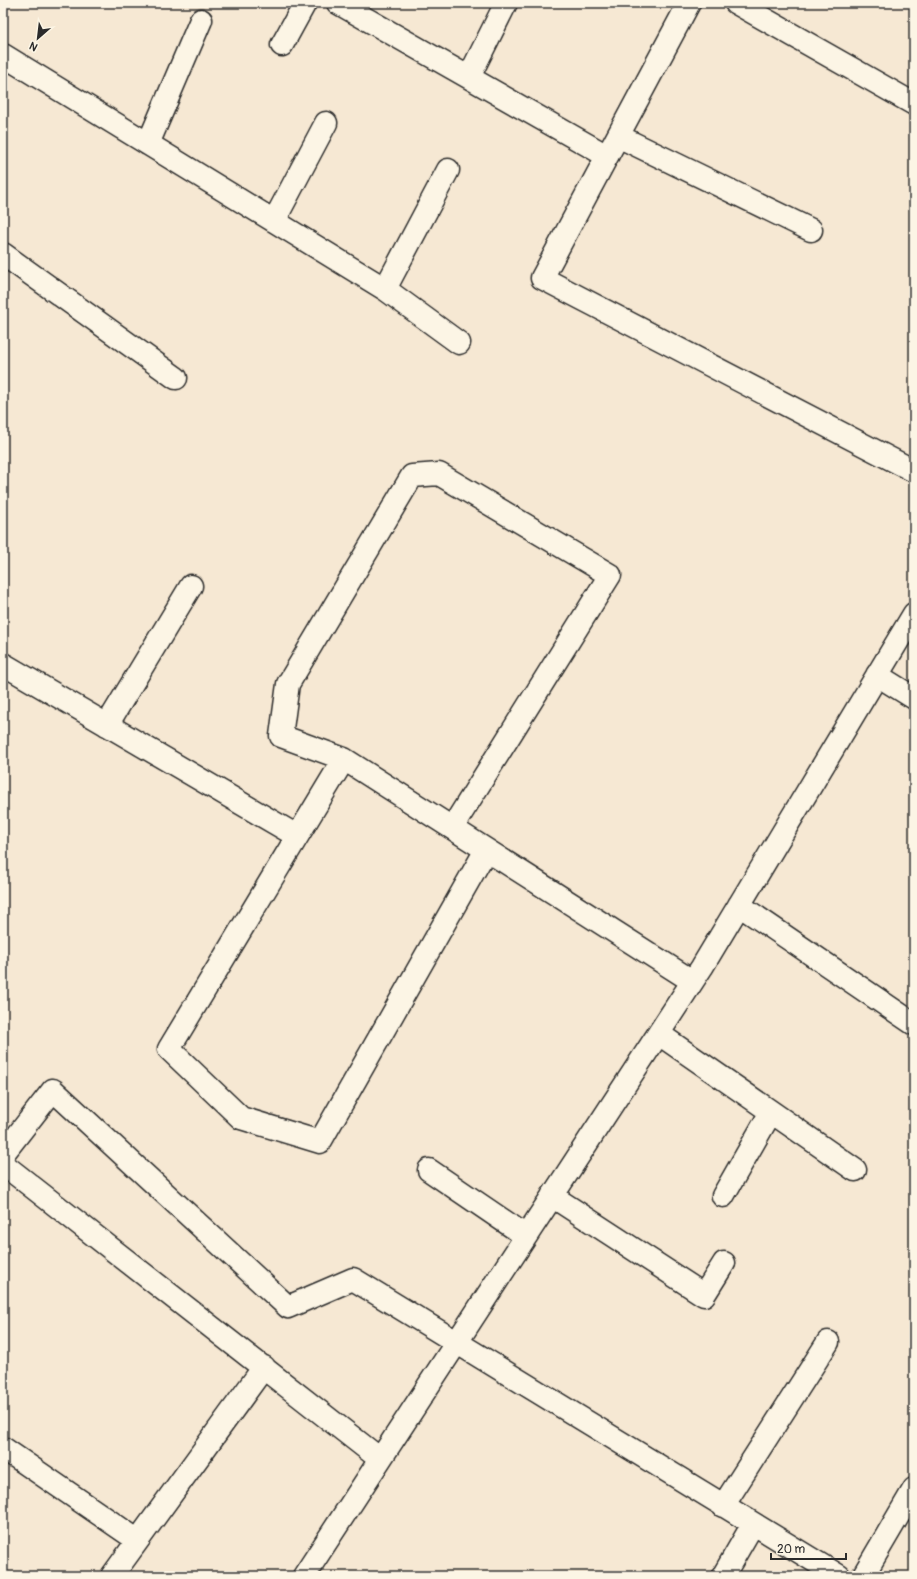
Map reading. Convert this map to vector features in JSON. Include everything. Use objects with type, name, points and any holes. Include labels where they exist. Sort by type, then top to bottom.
[{"type":"street","points":[[282,45],[305,3]]},
{"type":"street","points":[[338,3],[607,156]]},
{"type":"street","points":[[469,77],[506,3]]},
{"type":"street","points":[[689,3],[542,278],[914,471]]},
{"type":"street","points":[[736,3],[914,104]]},
{"type":"street","points":[[148,144],[201,20]]},
{"type":"street","points":[[3,56],[385,289],[459,343]]},
{"type":"street","points":[[274,221],[326,123]]},
{"type":"street","points":[[618,136],[811,230]]},
{"type":"street","points":[[385,289],[448,170]]},
{"type":"street","points":[[3,254],[176,378]]},
{"type":"street","points":[[452,828],[610,575],[439,474],[412,476],[288,684],[281,736],[344,759],[692,982]]},
{"type":"street","points":[[107,725],[191,586]]},
{"type":"street","points":[[304,1576],[692,982],[914,614]]},
{"type":"street","points":[[3,664],[297,836]]},
{"type":"street","points":[[877,674],[914,698]]},
{"type":"street","points":[[344,759],[169,1049],[241,1118],[320,1142],[486,850]]},
{"type":"street","points":[[739,905],[914,1024]]},
{"type":"street","points":[[659,1034],[855,1170]]},
{"type":"street","points":[[3,1154],[53,1090],[288,1307],[353,1279],[839,1576]]},
{"type":"street","points":[[723,1196],[772,1112]]},
{"type":"street","points":[[3,1164],[380,1459]]},
{"type":"street","points":[[429,1170],[526,1236]]},
{"type":"street","points":[[552,1196],[704,1296],[724,1263]]},
{"type":"street","points":[[723,1506],[828,1342]]},
{"type":"street","points":[[112,1576],[264,1367]]},
{"type":"street","points":[[3,1448],[137,1540]]},
{"type":"street","points":[[863,1576],[914,1489]]},
{"type":"street","points":[[723,1576],[753,1524]]}]
